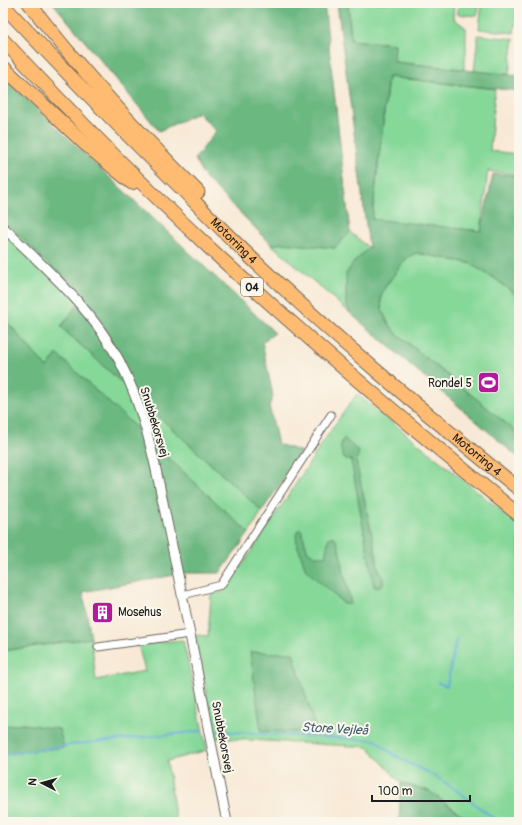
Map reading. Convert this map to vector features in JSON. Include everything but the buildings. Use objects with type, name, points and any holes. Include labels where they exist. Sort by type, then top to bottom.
[{"type":"highway","name":"O4","points":[[29,3],[49,29],[142,136],[248,244],[310,303],[360,355]]},
{"type":"highway","name":"Motorring 4","points":[[3,6],[84,92],[242,249],[444,428],[519,489]]},
{"type":"highway","name":"Motorring 4","points":[[3,40],[107,147],[218,255],[331,358],[519,515]]},
{"type":"highway","name":"O4","points":[[3,67],[84,143],[218,255]]},
{"type":"street","name":"Snubbekorsvej","points":[[3,227],[79,302],[102,332],[119,359],[132,388],[143,418],[156,468],[183,595],[227,822]]},
{"type":"street","points":[[183,595],[221,585],[331,415]]},
{"type":"street","points":[[98,647],[190,634]]},
{"type":"green space","points":[[53,3],[324,3],[350,232],[335,248],[282,243],[272,245],[203,175],[195,159],[216,131],[198,113],[159,131]]},
{"type":"green space","points":[[337,3],[348,3],[351,40],[395,44],[394,62],[519,76],[519,91],[388,77],[372,219],[481,231],[493,174],[519,176],[519,297],[497,280],[469,263],[417,253],[407,258],[402,263],[382,293],[381,304],[389,324],[396,333],[519,434],[519,458],[350,313],[346,303],[346,274],[353,263],[369,248]]},
{"type":"green space","points":[[348,3],[454,3],[453,18],[466,28],[464,69],[394,62],[395,44],[351,40]]},
{"type":"green space","points":[[482,3],[518,3],[514,33],[479,29]]},
{"type":"green space","points":[[459,4],[479,6],[477,16],[457,14]]},
{"type":"green space","points":[[478,35],[514,39],[509,74],[474,71]]},
{"type":"green space","points":[[3,77],[275,333],[262,342],[273,396],[269,406],[278,444],[302,452],[262,511],[61,327],[83,298],[3,219]]},
{"type":"green space","points":[[388,77],[495,89],[490,151],[519,154],[519,175],[488,171],[481,231],[372,220]]},
{"type":"green space","points":[[3,219],[83,298],[61,327],[262,511],[249,533],[57,355],[47,368],[3,317]]},
{"type":"green space","points":[[350,232],[369,248],[353,263],[346,303],[350,313],[272,245],[282,243],[335,248]]},
{"type":"green space","name":"Rondel 5","points":[[416,253],[469,263],[497,280],[519,297],[519,434],[396,333],[389,324],[382,309],[382,293],[404,261]]},
{"type":"green space","points":[[3,317],[47,368],[57,354],[249,533],[220,573],[185,573],[83,592],[91,638],[3,651]]},
{"type":"green space","points":[[357,394],[519,525],[519,822],[472,822],[429,791],[401,783],[368,747],[215,738],[195,635],[208,636],[211,595],[224,591],[264,533],[333,427]]},
{"type":"green space","points":[[344,438],[359,452],[356,461],[378,567],[383,579],[383,584],[377,588],[374,586],[373,582],[351,460],[345,460],[342,454],[341,444]]},
{"type":"green space","points":[[301,529],[308,552],[315,556],[325,556],[329,538],[334,536],[338,544],[351,604],[344,604],[306,570],[296,537],[297,531]]},
{"type":"green space","points":[[91,638],[96,680],[145,671],[138,644],[183,640],[207,750],[167,761],[176,822],[3,822],[3,755],[64,747],[24,724],[3,726],[3,651]]},
{"type":"green space","points":[[250,652],[293,653],[317,733],[261,731]]},
{"type":"green space","points":[[24,724],[59,729],[64,747],[3,755],[3,726]]},
{"type":"green space","points":[[401,783],[429,791],[472,822],[399,822]]},
{"type":"waterway","points":[[438,683],[447,686],[456,639]]},
{"type":"waterway","name":"Store Vejleå","points":[[3,755],[77,744],[203,731]]},
{"type":"waterway","name":"Store Vejleå","points":[[217,731],[376,740],[404,761],[444,782],[499,822]]},
{"type":"place","name":"Rondel 5","points":[[488,383]]},
{"type":"place","name":"Mosehus","points":[[102,612]]}]
